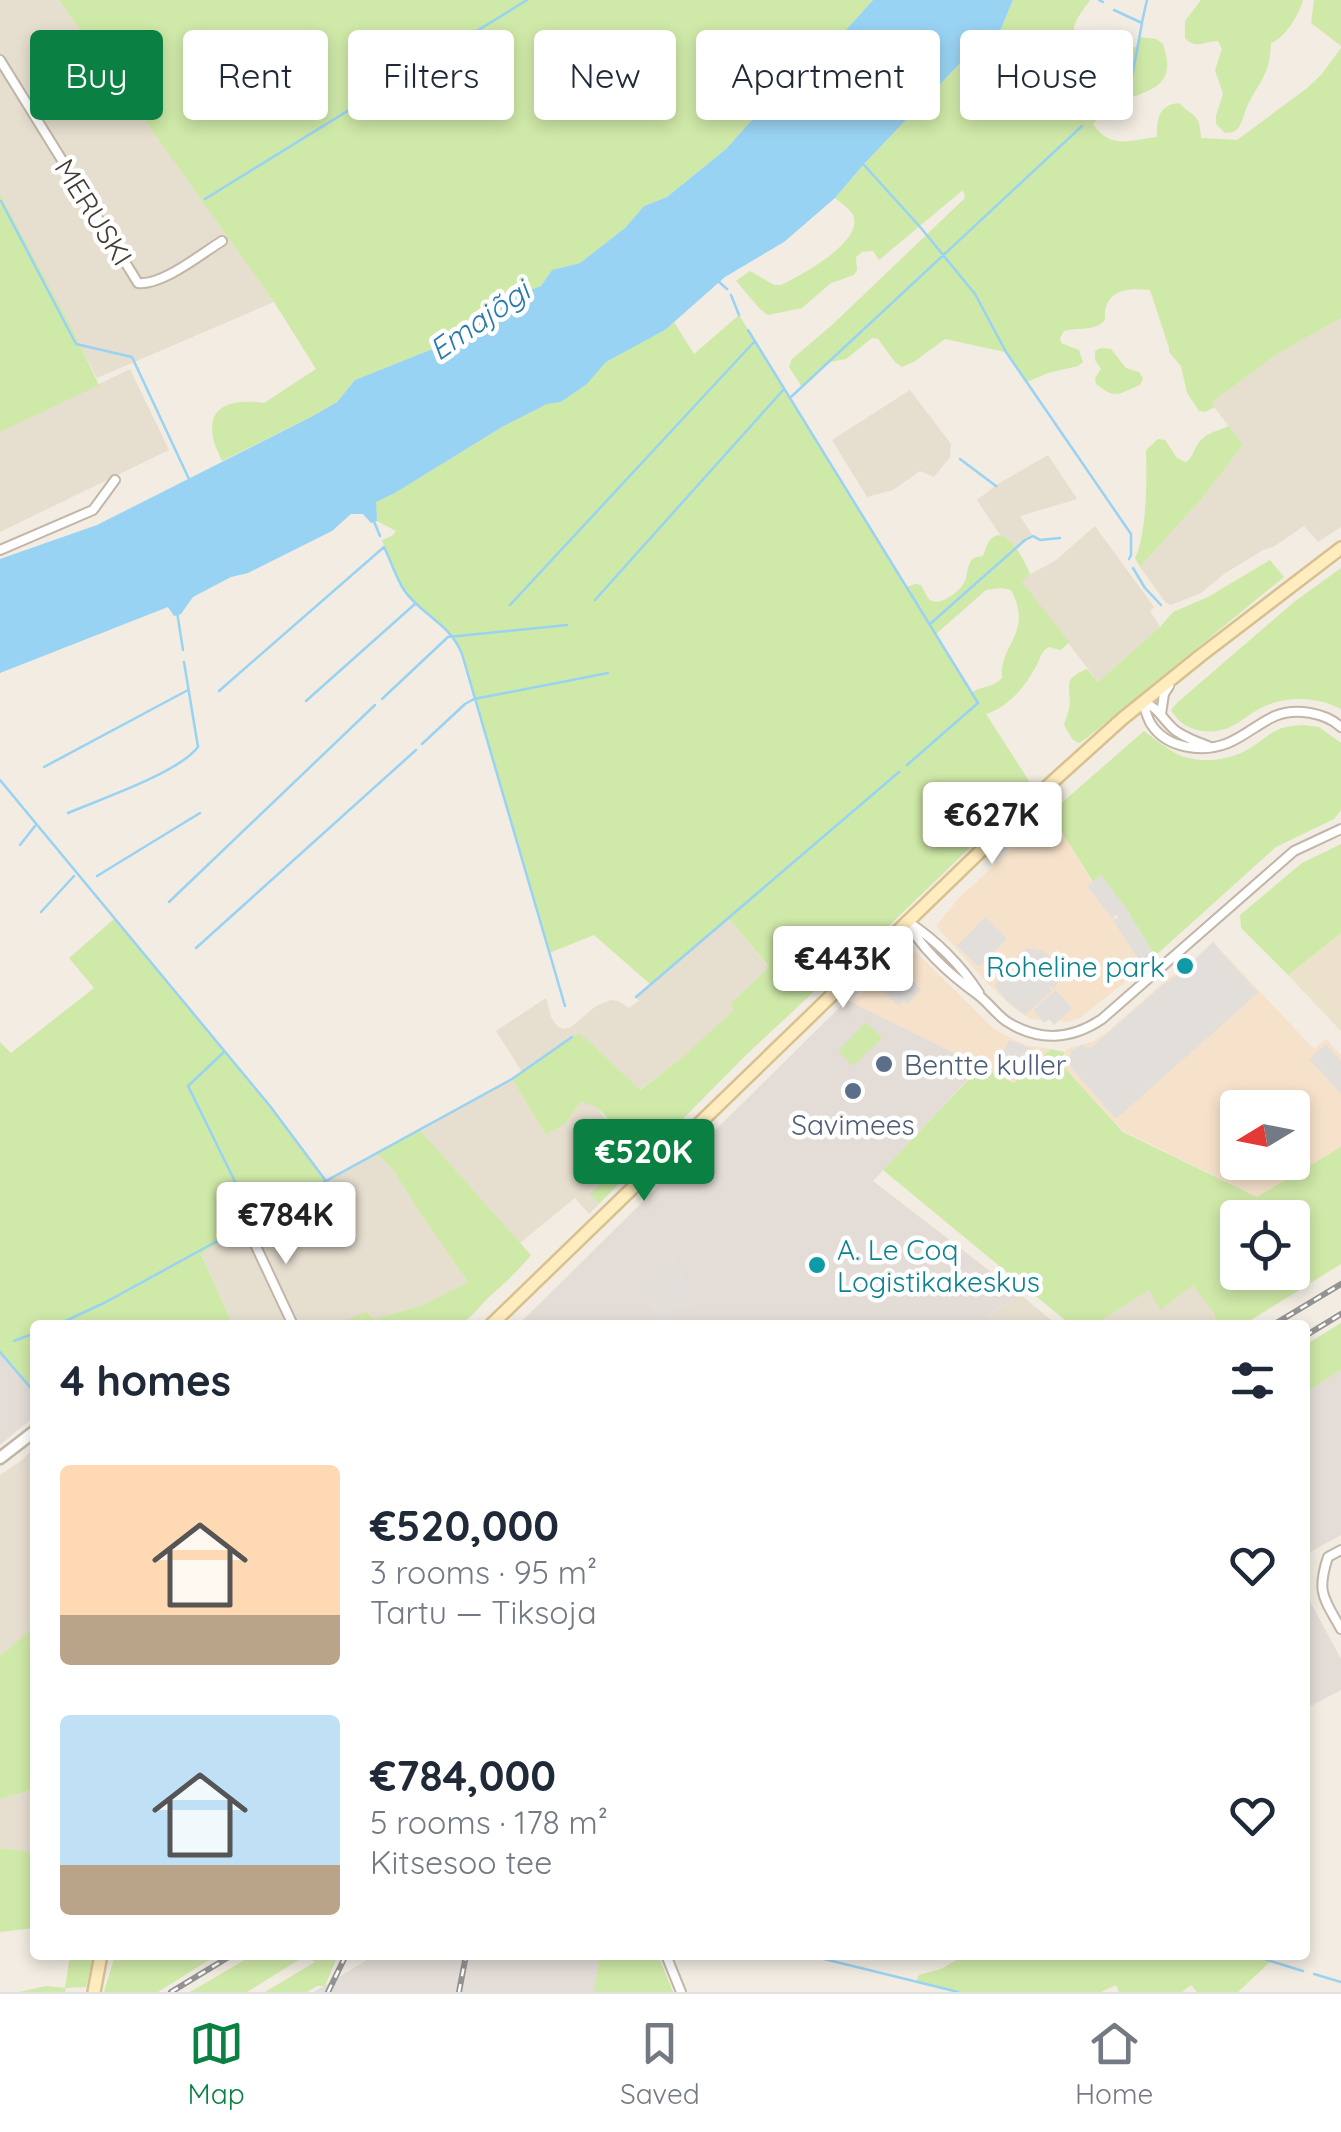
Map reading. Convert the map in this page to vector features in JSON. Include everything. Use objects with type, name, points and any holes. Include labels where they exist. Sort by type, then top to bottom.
[{"type":"main road","points":[[495,1320],[1050,784],[1174,676],[1341,548]]},
{"type":"main road","points":[[94,1992],[101,1960]]},
{"type":"street","name":"MERUSKI","points":[[0,60],[138,283],[148,284],[164,277],[222,241]]},
{"type":"street","points":[[0,550],[93,510],[115,480]]},
{"type":"street","points":[[1161,714],[1164,694],[1174,676]]},
{"type":"street","points":[[1143,702],[1155,706],[1181,735],[1213,747]]},
{"type":"street","points":[[1143,702],[1150,724],[1173,742],[1190,748],[1213,747],[1236,739],[1276,715],[1294,712],[1322,717],[1341,727]]},
{"type":"street","points":[[906,921],[926,933],[973,983],[981,997],[1010,1023],[1046,1037],[1070,1035],[1092,1026],[1294,851],[1341,829]]},
{"type":"street","points":[[246,1225],[291,1320]]},
{"type":"street","points":[[0,1458],[30,1435]]},
{"type":"street","points":[[1341,1550],[1328,1557],[1321,1582],[1322,1595],[1341,1629]]},
{"type":"street","points":[[668,1960],[681,1992]]},
{"type":"shaded area","points":[[0,0],[59,0],[80,30],[30,30],[30,120],[144,120],[274,302],[97,378],[0,194]]},
{"type":"shaded area","points":[[1341,318],[1341,527],[1318,542],[1304,526],[1224,574],[1201,593],[1171,605],[1166,603],[1140,567],[1243,445],[1211,403],[1277,354]]},
{"type":"shaded area","points":[[130,369],[169,450],[0,532],[0,432]]},
{"type":"shaded area","points":[[910,390],[951,444],[950,457],[934,477],[920,471],[893,490],[867,497],[832,440]]},
{"type":"shaded area","points":[[1048,455],[1077,499],[1020,516],[1033,536],[1016,548],[1001,536],[977,500]]},
{"type":"shaded area","points":[[1095,526],[1154,607],[1150,611],[1160,627],[1098,682],[1021,581],[1055,561]]},
{"type":"shaded area","points":[[1050,813],[1144,967],[1080,1018],[1067,1022],[1031,1019],[1015,1009],[936,926],[958,899]]},
{"type":"shaded area","points":[[1101,875],[1155,956],[1144,967],[1113,921],[1118,917],[1112,918],[1087,886]]},
{"type":"shaded area","points":[[985,917],[1007,939],[979,967],[957,946]]},
{"type":"shaded area","points":[[729,918],[769,968],[731,1003],[733,1011],[713,1030],[639,1090],[581,1034],[522,1072],[496,1031],[546,998],[551,1017],[563,1029],[611,1000],[629,1008],[639,1001],[636,997]]},
{"type":"shaded area","points":[[1341,933],[1341,1031],[1288,975]]},
{"type":"shaded area","points":[[1213,942],[1314,1049],[1326,1039],[1341,1055],[1341,1147],[1310,1166],[1310,1090],[1220,1090],[1220,1178],[1123,1131],[1063,1066],[1064,1052],[1107,1032]]},
{"type":"shaded area","points":[[1213,942],[1258,993],[1116,1119],[1073,1070],[1069,1063],[1071,1051],[1081,1045],[1092,1047]]},
{"type":"shaded area","points":[[1028,948],[1044,951],[1059,968],[1060,978],[1054,989],[1048,985],[1052,991],[1025,1015],[994,985],[1024,959],[1020,952]]},
{"type":"shaded area","points":[[916,952],[994,1029],[1025,1045],[1051,1049],[1014,1083],[852,1003],[903,956]]},
{"type":"shaded area","points":[[894,967],[906,982],[912,979],[921,990],[907,1004],[903,1001],[898,1006],[882,989],[886,984],[882,979]]},
{"type":"shaded area","points":[[1056,990],[1072,1008],[1054,1025],[1049,1019],[1044,1023],[1033,1010]]},
{"type":"shaded area","points":[[847,1000],[1014,1083],[979,1067],[873,1181],[1021,1295],[986,1316],[990,1320],[523,1320]]},
{"type":"shaded area","points":[[1009,1040],[1033,1049],[1018,1079],[996,1067]]},
{"type":"shaded area","points":[[1326,1044],[1341,1061],[1341,1094],[1309,1059]]},
{"type":"shaded area","points":[[512,1079],[546,1135],[565,1124],[580,1102],[594,1104],[616,1132],[628,1160],[591,1192],[599,1204],[589,1214],[575,1198],[520,1243],[419,1129]]},
{"type":"shaded area","points":[[377,1153],[394,1171],[468,1282],[423,1305],[374,1319],[231,1320],[200,1251]]},
{"type":"shaded area","points":[[1223,1180],[1286,1180],[1258,1197]]},
{"type":"shaded area","points":[[673,1256],[698,1299],[678,1311],[653,1268]]},
{"type":"shaded area","points":[[651,1273],[675,1314],[660,1320],[639,1285]]},
{"type":"shaded area","points":[[1193,1284],[1216,1320],[1102,1320],[1150,1289]]},
{"type":"shaded area","points":[[1021,1295],[1051,1320],[988,1320],[985,1317]]},
{"type":"shaded area","points":[[0,1352],[30,1387],[30,1420],[0,1445]]},
{"type":"shaded area","points":[[1341,1370],[1341,1535],[1310,1552],[1310,1390]]},
{"type":"shaded area","points":[[30,1452],[30,1630],[0,1656],[0,1475]]},
{"type":"shaded area","points":[[1310,1601],[1341,1659],[1341,1690],[1310,1706]]},
{"type":"shaded area","points":[[30,1790],[30,1851],[0,1848],[0,1799]]},
{"type":"shaded area","points":[[367,1960],[599,1960],[594,1992],[314,1992]]},
{"type":"green space","points":[[59,0],[873,0],[846,30],[696,30],[696,120],[752,120],[726,149],[667,197],[644,206],[625,228],[580,263],[552,270],[541,286],[519,294],[435,348],[355,380],[337,402],[222,461],[212,425],[219,410],[235,403],[264,403],[316,369],[274,302],[144,120],[163,120],[163,30],[80,30]]},
{"type":"green space","points":[[1013,0],[1090,0],[1074,30],[1000,30]]},
{"type":"green space","points":[[1201,0],[1303,0],[1291,25],[1271,43],[1264,76],[1239,127],[1231,132],[1225,133],[1216,124],[1223,94],[1215,70],[1222,49],[1218,41],[1197,44],[1185,38],[1185,21]]},
{"type":"green space","points":[[1314,0],[1341,0],[1341,46],[1311,23]]},
{"type":"green space","points":[[1139,37],[1163,44],[1167,60],[1162,81],[1133,98],[1133,47],[1137,47]]},
{"type":"green space","points":[[1341,48],[1341,318],[1277,354],[1212,402],[1215,407],[1205,412],[1199,411],[1187,393],[1181,366],[1169,352],[1150,290],[1141,289],[1112,297],[1101,324],[1064,331],[1061,343],[1079,350],[1083,362],[1027,382],[1005,352],[945,339],[902,367],[878,339],[872,338],[846,359],[830,362],[802,387],[789,367],[792,359],[965,198],[963,190],[879,260],[873,251],[862,252],[856,257],[854,275],[831,283],[802,308],[768,315],[736,281],[750,271],[781,285],[841,246],[854,225],[853,215],[835,198],[906,120],[940,120],[940,84],[960,63],[960,120],[1097,120],[1093,124],[1106,137],[1129,141],[1157,137],[1160,114],[1179,103],[1197,119],[1201,138],[1237,140],[1306,89]]},
{"type":"green space","points":[[0,194],[99,385],[0,432]]},
{"type":"green space","points":[[739,315],[907,587],[921,585],[934,602],[950,597],[963,585],[972,560],[983,556],[990,540],[1002,536],[1014,546],[1028,569],[1030,574],[1022,582],[1069,642],[1061,650],[1048,647],[1015,696],[986,714],[1033,787],[876,938],[746,1055],[599,1204],[590,1193],[628,1159],[605,1115],[580,1102],[565,1124],[546,1135],[512,1079],[580,1033],[640,1090],[733,1011],[731,1003],[769,967],[729,918],[651,985],[594,935],[549,953],[462,654],[451,635],[414,601],[399,581],[382,540],[396,531],[377,521],[375,502],[502,427],[547,404],[561,402],[587,384],[606,362],[674,322],[694,354]],"holes":[[[986,590],[1011,590],[1019,617],[1002,666],[1002,678],[972,692],[936,634]]]},
{"type":"green space","points":[[1111,349],[1126,368],[1139,372],[1143,378],[1140,385],[1117,394],[1096,384],[1101,369],[1095,351]]},
{"type":"green space","points":[[1229,426],[1243,445],[1140,567],[1135,558],[1144,521],[1146,450],[1158,439],[1165,440],[1177,458],[1186,462],[1203,438]]},
{"type":"green space","points":[[1270,560],[1284,577],[1088,737],[1079,743],[1073,740],[1064,725],[1073,677],[1087,669],[1098,682],[1173,612],[1208,597]]},
{"type":"green space","points":[[1341,568],[1341,709],[1316,700],[1281,701],[1214,731],[1192,729],[1177,718],[1171,710],[1178,702],[1294,602]]},
{"type":"green space","points":[[1304,725],[1319,727],[1341,743],[1341,810],[1334,819],[1276,847],[1155,956],[1101,876],[1093,882],[1050,813],[1144,731],[1177,754],[1213,760],[1239,754],[1278,730]]},
{"type":"green space","points":[[1341,844],[1341,933],[1288,975],[1241,928],[1240,915],[1302,863]]},
{"type":"green space","points":[[114,919],[270,1106],[326,1181],[201,1254],[231,1320],[30,1320],[30,1387],[0,1352],[0,1042],[11,1053],[94,988],[69,958]]},
{"type":"green space","points":[[866,1022],[882,1038],[853,1066],[838,1051]]},
{"type":"green space","points":[[1051,1049],[1064,1052],[1063,1066],[1123,1132],[1257,1197],[1286,1180],[1310,1180],[1310,1165],[1341,1147],[1341,1264],[1310,1283],[1310,1200],[1220,1200],[1220,1290],[1299,1290],[1251,1320],[1216,1320],[1193,1285],[1160,1310],[1149,1290],[1102,1320],[1065,1320],[883,1170],[980,1067],[1014,1083]]},
{"type":"green space","points":[[419,1129],[531,1255],[465,1320],[347,1320],[366,1312],[374,1319],[423,1305],[468,1282],[394,1171],[377,1153]]},
{"type":"green space","points":[[1341,1323],[1341,1370],[1310,1390],[1310,1342]]},
{"type":"green space","points":[[30,1630],[30,1790],[0,1799],[0,1656]]},
{"type":"green space","points":[[0,1848],[30,1851],[30,1929],[0,1932]]},
{"type":"green space","points":[[69,1960],[93,1960],[86,1987],[66,1988],[65,1992],[19,1992],[46,1986],[65,1988]]},
{"type":"green space","points":[[114,1960],[209,1960],[158,1992],[104,1992]]},
{"type":"green space","points":[[244,1960],[299,1960],[247,1992],[190,1992]]},
{"type":"green space","points":[[312,1960],[336,1960],[325,1986],[307,1992],[265,1992],[315,1962]]},
{"type":"green space","points":[[599,1960],[660,1960],[673,1992],[594,1992]]},
{"type":"green space","points":[[956,1960],[1271,1961],[1238,1992],[1197,1992],[1191,1985],[1182,1992],[1119,1992],[1116,1985],[1101,1992],[958,1992],[916,1981],[919,1975]]},
{"type":"water","points":[[873,0],[1013,0],[1000,30],[960,30],[960,63],[940,84],[940,30],[846,30]]},
{"type":"water","name":"Emajõgi","points":[[752,120],[906,120],[835,198],[784,242],[725,277],[665,330],[606,362],[587,384],[561,402],[547,404],[502,427],[376,502],[377,521],[371,523],[363,514],[351,514],[332,531],[193,597],[181,614],[174,616],[168,607],[0,673],[0,559],[97,525],[311,417],[337,402],[355,380],[435,348],[519,294],[541,286],[552,270],[580,263],[625,228],[644,206],[667,197],[726,149]]},
{"type":"waterway","points":[[205,199],[527,0]]},
{"type":"waterway","points":[[1099,0],[1103,2]]},
{"type":"waterway","points":[[1142,22],[1147,0]]},
{"type":"waterway","points":[[1114,10],[1142,23],[1133,72]]},
{"type":"waterway","points":[[791,397],[1082,126]]},
{"type":"waterway","points":[[864,165],[975,294],[1006,352],[1131,534],[1129,559]]},
{"type":"waterway","points":[[1,201],[76,344],[132,357],[189,479]]},
{"type":"waterway","points":[[717,280],[727,289]]},
{"type":"waterway","points":[[731,295],[739,315]]},
{"type":"waterway","points":[[748,330],[978,703],[907,765]]},
{"type":"waterway","points":[[510,605],[754,342]]},
{"type":"waterway","points":[[595,600],[784,389]]},
{"type":"waterway","points":[[960,459],[996,486]]},
{"type":"waterway","points":[[373,519],[380,536]]},
{"type":"waterway","points":[[930,624],[1025,540],[1033,536],[1040,540],[1060,538]]},
{"type":"waterway","points":[[219,691],[384,547],[404,590],[450,634],[462,654],[565,1006]]},
{"type":"waterway","points":[[1133,568],[1161,605]]},
{"type":"waterway","points":[[306,701],[416,603]]},
{"type":"waterway","points":[[177,612],[183,650]]},
{"type":"waterway","points":[[382,699],[448,637],[567,625]]},
{"type":"waterway","points":[[68,813],[157,776],[198,747],[184,662]]},
{"type":"waterway","points":[[422,744],[474,699],[608,673]]},
{"type":"waterway","points":[[44,767],[188,690]]},
{"type":"waterway","points":[[169,902],[375,705]]},
{"type":"waterway","points":[[196,948],[416,750]]},
{"type":"waterway","points":[[636,997],[899,772]]},
{"type":"waterway","points":[[0,780],[270,1106],[326,1181]]},
{"type":"waterway","points":[[97,876],[200,813]]},
{"type":"waterway","points":[[20,845],[35,826]]},
{"type":"waterway","points":[[41,912],[74,876]]},
{"type":"waterway","points":[[251,1222],[512,1079],[572,1037]]},
{"type":"waterway","points":[[224,1052],[188,1086],[247,1206]]},
{"type":"waterway","points":[[68,1320],[241,1228],[254,1252]]},
{"type":"waterway","points":[[14,1341],[30,1335]]},
{"type":"waterway","points":[[0,1352],[30,1387]]},
{"type":"waterway","points":[[828,1960],[958,1992]]},
{"type":"waterway","points":[[1267,1960],[1303,1971]]},
{"type":"waterway","points":[[1314,1974],[1341,1982]]},
{"type":"railway","points":[[1281,1320],[1341,1284]]},
{"type":"railway","points":[[1310,1333],[1341,1314]]},
{"type":"railway","points":[[171,1992],[224,1960]]},
{"type":"railway","points":[[328,1992],[344,1960]]},
{"type":"railway","points":[[459,1992],[465,1960]]},
{"type":"place","name":"Roheline park","points":[[1185,966]]},
{"type":"place","name":"Bentte kuller","points":[[884,1064]]},
{"type":"place","name":"Savimees","points":[[853,1091]]},
{"type":"place","name":"A. Le Coq Logistikakeskus","points":[[817,1265]]}]
